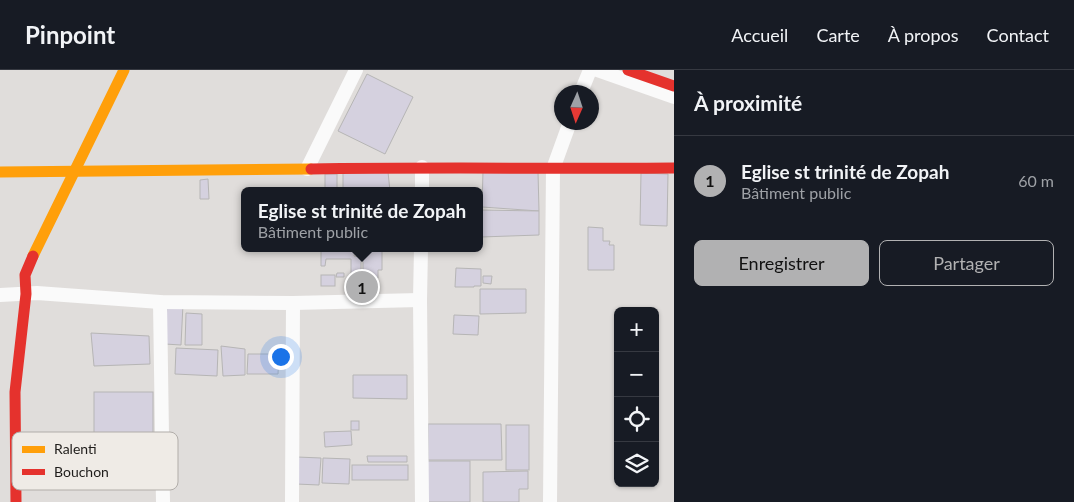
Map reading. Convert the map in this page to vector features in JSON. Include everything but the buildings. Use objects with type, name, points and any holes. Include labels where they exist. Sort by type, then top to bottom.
[{"type":"street","points":[[15,432],[15,392],[26,294],[26,275],[30,262],[76,172],[124,70]]},
{"type":"street","points":[[307,169],[356,70]]},
{"type":"street","points":[[585,85],[590,70]]},
{"type":"street","points":[[597,70],[674,97]]},
{"type":"street","points":[[628,70],[674,86]]},
{"type":"street","points":[[550,502],[553,169],[567,130]]},
{"type":"street","points":[[0,172],[422,167],[674,168]]},
{"type":"street","points":[[422,167],[422,187]]},
{"type":"street","points":[[421,252],[422,502]]},
{"type":"street","points":[[0,295],[47,294],[160,302],[293,303],[420,300]]},
{"type":"street","points":[[160,302],[162,432]]},
{"type":"street","points":[[292,502],[293,303]]},
{"type":"traffic: slow","points":[[33,256],[124,70]]},
{"type":"traffic: slow","points":[[0,172],[311,169]]},
{"type":"traffic: jam","points":[[628,70],[674,86]]},
{"type":"traffic: jam","points":[[311,169],[674,168]]},
{"type":"traffic: jam","points":[[15,432],[15,392],[26,294],[25,275],[33,256]]},
{"type":"traffic: jam","points":[[16,490],[16,502]]},
{"type":"place","name":"Eglise st trinité de Zopah","points":[[362,287]]}]
